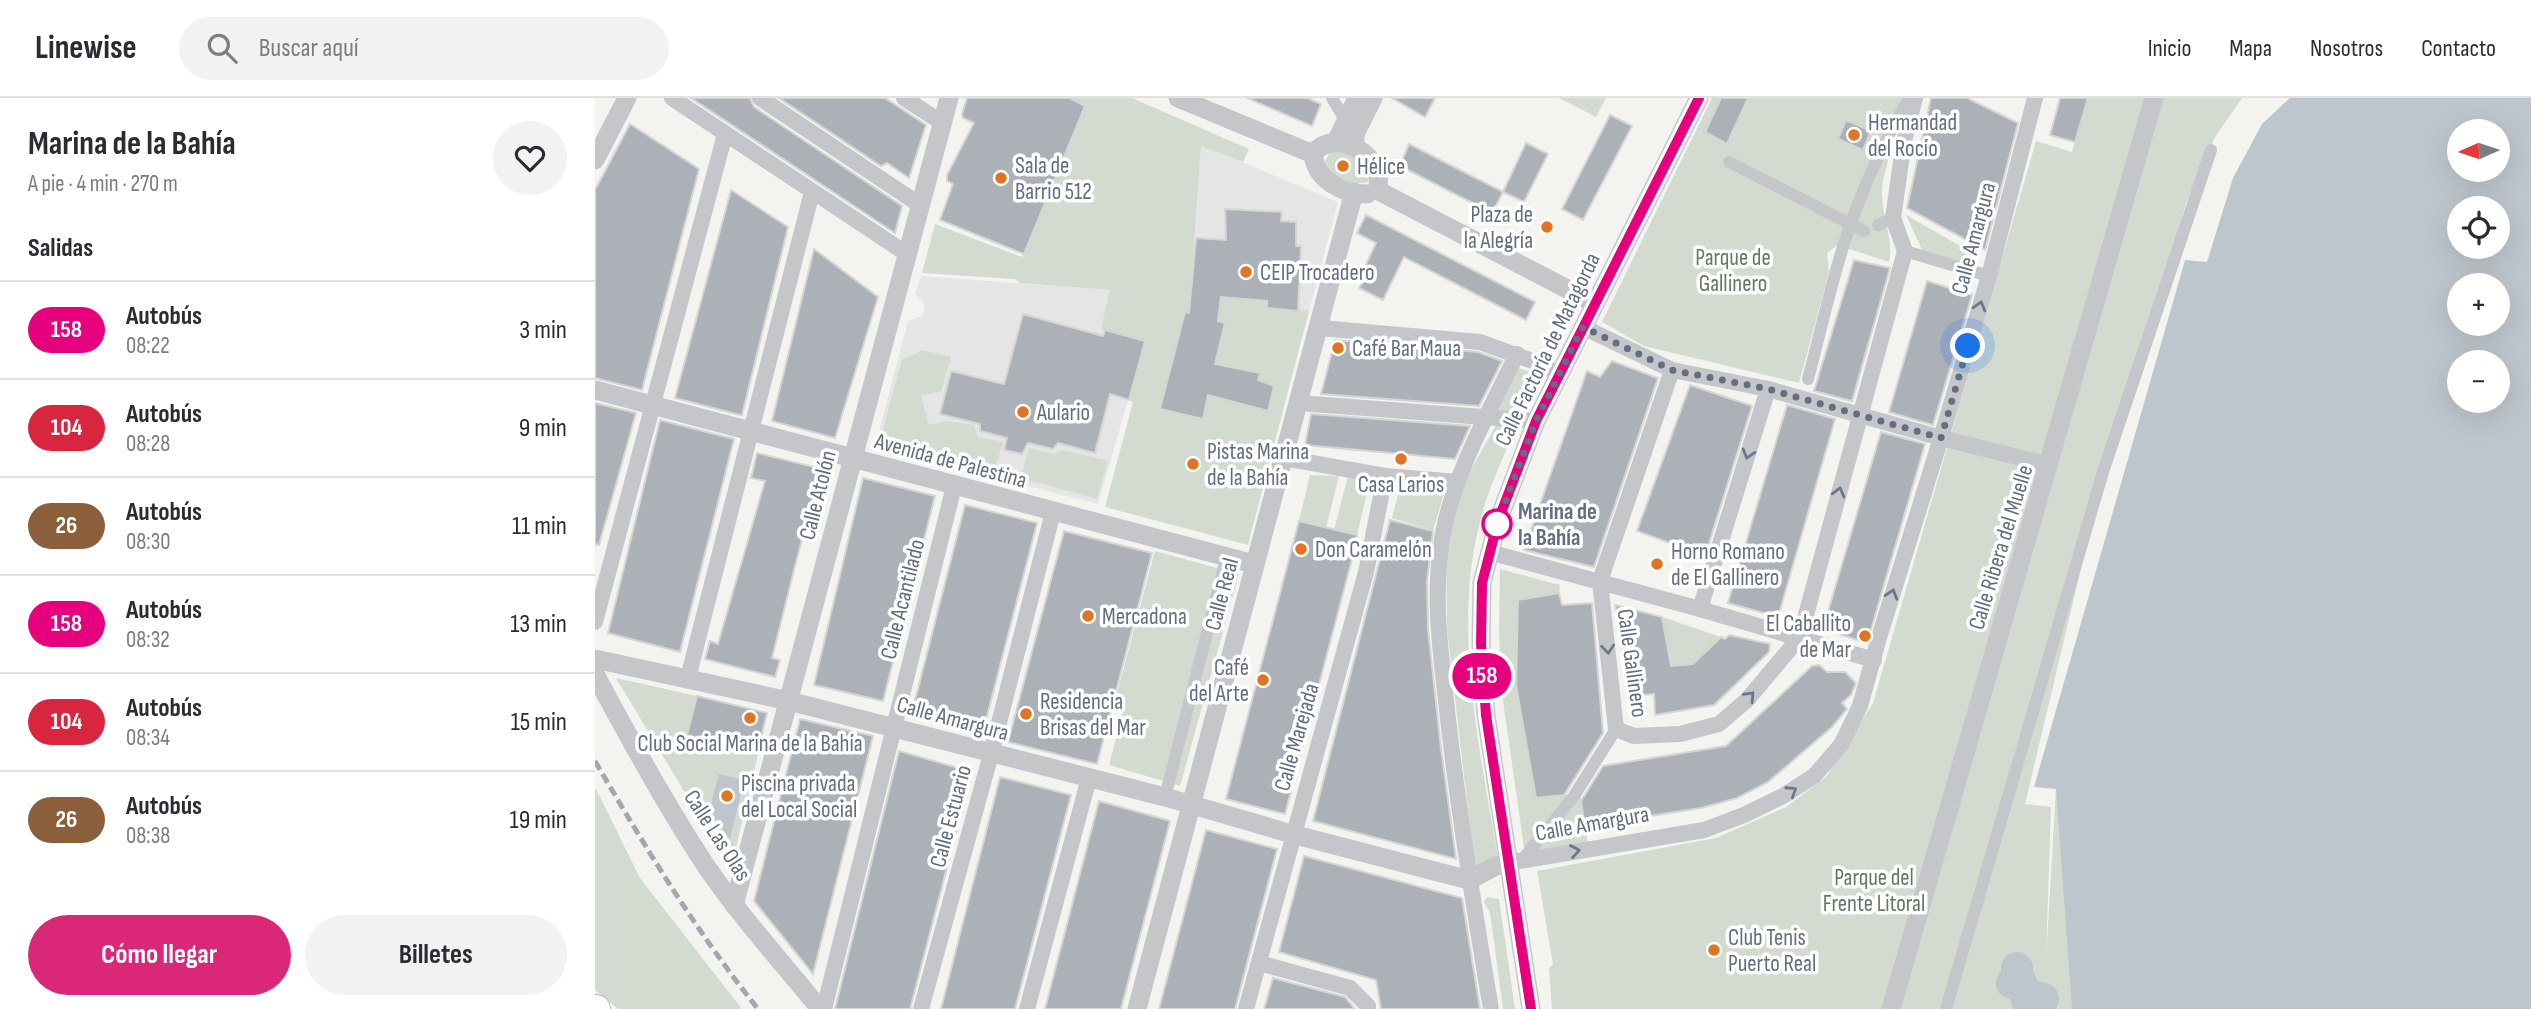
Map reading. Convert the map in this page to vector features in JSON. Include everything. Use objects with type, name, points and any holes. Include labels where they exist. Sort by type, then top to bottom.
[{"type":"street","points":[[595,160],[627,98]]},
{"type":"street","points":[[673,98],[907,254]]},
{"type":"street","points":[[760,98],[920,205]]},
{"type":"street","points":[[904,98],[941,122]]},
{"type":"street","name":"Calle Atolón","points":[[734,905],[949,98]]},
{"type":"street","points":[[1178,98],[1313,154]]},
{"type":"street","points":[[1332,98],[1345,120],[1346,144]]},
{"type":"street","points":[[1345,120],[1357,98]]},
{"type":"street","points":[[1346,144],[1355,134],[1373,98]]},
{"type":"street","name":"Calle Factoría de Matagorda","points":[[1531,1009],[1515,862],[1486,715],[1482,676],[1482,583],[1508,491],[1536,421],[1699,98]]},
{"type":"street","points":[[1808,379],[1851,224],[1887,136],[1909,98]]},
{"type":"street","points":[[1915,98],[1885,222],[1905,251],[1989,276]]},
{"type":"street","name":"Calle Amargura","points":[[595,659],[789,701],[893,727],[1192,804],[1292,834],[1469,880],[1496,866],[1704,830],[1744,815],[1783,796],[1814,776],[1841,745],[1860,706],[1989,276],[2035,98]]},
{"type":"street","name":"Calle Ribera del Muelle","points":[[1891,1009],[2154,98]]},
{"type":"street","points":[[595,622],[725,134]]},
{"type":"street","points":[[1346,144],[1365,155],[1378,173],[1380,182],[1377,190],[1370,194],[1354,192],[1326,180],[1315,166],[1313,154],[1318,148],[1346,144]]},
{"type":"street","points":[[1946,1009],[2103,472],[2211,150]]},
{"type":"street","points":[[1729,162],[1864,231]]},
{"type":"street","points":[[1377,190],[1594,303]]},
{"type":"street","points":[[688,678],[812,192]]},
{"type":"street","name":"Calle Real","points":[[1137,1009],[1354,192]]},
{"type":"street","name":"Calle Gallinero","points":[[1672,370],[1600,581],[1616,729],[1634,736],[1669,734],[1719,724],[1747,700],[1800,638],[1905,251]]},
{"type":"street","points":[[1583,327],[1672,370],[1768,389],[1941,438],[2049,465]]},
{"type":"street","points":[[1319,328],[1480,342],[1546,366],[1559,376]]},
{"type":"street","points":[[1491,1009],[1469,880],[1436,605],[1441,543],[1458,482],[1517,354]]},
{"type":"street","points":[[1700,609],[1768,389]]},
{"type":"street","name":"Avenida de Palestina","points":[[595,390],[1226,559],[1254,564]]},
{"type":"street","points":[[1299,403],[1536,421]]},
{"type":"street","points":[[1284,458],[1385,476],[1458,482]]},
{"type":"street","name":"Calle Marejada","points":[[1246,1009],[1366,572],[1385,476]]},
{"type":"street","name":"Calle Acantilado","points":[[822,1009],[954,486]]},
{"type":"street","name":"Calle Estuario","points":[[921,1009],[991,754],[1053,512]]},
{"type":"street","points":[[1489,552],[1700,609],[1874,660]]},
{"type":"street","points":[[1165,797],[1226,559]]},
{"type":"street","name":"Calle Las Olas","points":[[595,674],[676,818],[734,905],[822,1009]]},
{"type":"street","points":[[1515,862],[1574,796],[1616,729]]},
{"type":"street","points":[[1027,1009],[1090,778]]},
{"type":"street","points":[[1259,963],[1350,988],[1369,1009]]},
{"type":"shaded area","points":[[2290,98],[2531,98],[2531,1009],[2072,1009],[2056,789],[2034,787],[2185,260],[2207,262],[2233,178],[2262,124]]},
{"type":"shaded area","points":[[1201,145],[1338,202],[1309,311],[1222,297],[1220,308],[1190,302]]},
{"type":"shaded area","points":[[921,276],[1111,290],[1145,341],[1098,504],[875,447],[908,321],[922,316],[925,305],[915,294]]},
{"type":"shaded area","name":"Piscina privada del Local Social","points":[[719,774],[744,780],[730,839],[709,811]]},
{"type":"green space","points":[[1070,98],[1132,98],[1249,149],[1243,162],[1201,146],[1190,301],[1219,308],[1222,297],[1267,301],[1268,308],[1309,311],[1248,545],[1105,507],[1133,402],[1129,400],[1145,341],[1101,329],[1110,290],[1020,283],[1015,279],[922,273],[935,224],[1022,257],[1085,106]]},
{"type":"green space","points":[[1559,98],[1606,98],[1596,117]]},
{"type":"green space","name":"Parque de Gallinero","points":[[1712,98],[1902,98],[1840,243],[1827,253],[1829,272],[1799,383],[1644,346],[1602,322]]},
{"type":"green space","name":"Parque del Frente Litoral","points":[[2088,98],[2242,98],[2215,137],[2186,203],[2171,256],[2119,409],[2025,804],[2051,807],[2046,959],[2056,788],[2531,1009],[2046,1009],[2046,977],[2045,1009],[1552,1009],[1549,968],[1553,964],[1537,871],[1716,838],[1786,807],[1826,777],[1873,703],[2036,141],[2072,152]]},
{"type":"green space","points":[[1886,142],[1893,143],[1882,190],[1890,246],[1889,262],[1846,248]]},
{"type":"green space","points":[[1332,150],[1352,155],[1371,170],[1368,182],[1348,182],[1332,172],[1325,161]]},
{"type":"green space","points":[[1906,215],[1978,256],[1974,267],[1923,252]]},
{"type":"green space","points":[[921,350],[951,357],[941,391],[921,396],[929,425],[947,421],[974,425],[978,437],[1003,442],[993,474],[879,445],[902,359]]},
{"type":"green space","points":[[1518,368],[1537,374],[1519,415],[1498,411]]},
{"type":"green space","points":[[1496,425],[1516,427],[1483,510],[1472,562],[1468,604],[1477,733],[1498,857],[1475,871],[1447,629],[1446,547],[1463,484]]},
{"type":"green space","points":[[1029,448],[1054,454],[1062,450],[1108,461],[1097,499],[1021,478]]},
{"type":"green space","points":[[1310,475],[1339,476],[1326,528],[1299,521]]},
{"type":"green space","points":[[1348,476],[1371,477],[1357,535],[1334,530]]},
{"type":"green space","points":[[1401,482],[1447,484],[1433,530],[1392,518]]},
{"type":"green space","points":[[1155,551],[1239,574],[1180,786],[1109,765],[1125,705],[1115,701]]},
{"type":"green space","points":[[1500,569],[1560,585],[1559,593],[1518,600],[1516,685],[1536,798],[1572,794],[1581,798],[1588,844],[1525,854],[1502,694]]},
{"type":"green space","points":[[1662,617],[1721,637],[1693,664],[1672,666]]},
{"type":"green space","points":[[616,678],[697,696],[687,735],[758,754],[731,869]]},
{"type":"green space","points":[[595,787],[640,878],[742,1009],[618,1009],[595,990]]},
{"type":"green space","points":[[1487,897],[1499,899],[1515,1009],[1503,1009],[1490,913],[1484,902]]},
{"type":"building","points":[[691,98],[750,98],[754,107],[902,206],[895,233]]},
{"type":"building","points":[[779,98],[885,98],[926,125],[909,178],[887,163],[881,166]]},
{"type":"building","name":"Sala de Barrio 512","points":[[967,98],[1070,98],[1085,106],[1024,254],[940,220],[953,184],[947,181],[947,175],[974,123],[963,118]]},
{"type":"building","points":[[1247,98],[1307,98],[1321,104],[1312,126]]},
{"type":"building","points":[[1392,98],[1435,98],[1425,117]]},
{"type":"building","points":[[1721,98],[1748,98],[1727,144],[1705,132]]},
{"type":"building","points":[[1931,98],[1967,98],[2018,123],[1985,250],[1907,208]]},
{"type":"building","points":[[2060,98],[2088,98],[2075,142],[2050,135]]},
{"type":"building","points":[[1610,115],[1632,126],[1583,220],[1562,209]]},
{"type":"building","name":"Hermandad del Rocío","points":[[1846,120],[1871,131],[1863,150],[1838,139]]},
{"type":"building","points":[[630,124],[699,169],[642,390],[595,378],[595,190]]},
{"type":"building","points":[[1526,143],[1548,154],[1524,202],[1503,192]]},
{"type":"building","points":[[1409,144],[1503,192],[1492,213],[1400,166]]},
{"type":"building","points":[[731,190],[788,227],[742,415],[675,398]]},
{"type":"building","points":[[1225,209],[1282,212],[1281,221],[1296,222],[1296,246],[1301,246],[1298,311],[1267,308],[1267,301],[1221,297],[1218,321],[1225,323],[1215,364],[1260,373],[1258,380],[1274,386],[1268,411],[1208,395],[1203,419],[1160,409],[1185,312],[1189,313],[1196,238],[1226,240]]},
{"type":"building","points":[[1366,215],[1535,302],[1526,320],[1404,257],[1383,300],[1359,288],[1367,275],[1362,273],[1376,243],[1357,233]]},
{"type":"building","points":[[814,249],[878,297],[835,438],[772,421]]},
{"type":"building","points":[[1854,260],[1890,268],[1852,401],[1814,391]]},
{"type":"building","points":[[1927,281],[1972,295],[1933,425],[1889,412]]},
{"type":"building","points":[[1023,314],[1103,336],[1105,330],[1145,341],[1129,400],[1110,394],[1095,453],[1058,443],[1053,449],[1028,443],[1022,454],[1004,450],[1007,438],[980,431],[980,424],[940,414],[951,371],[1004,384]]},
{"type":"building","points":[[1335,340],[1478,352],[1502,361],[1479,406],[1321,394]]},
{"type":"building","points":[[1612,361],[1658,378],[1594,567],[1524,550],[1587,371],[1600,377]]},
{"type":"building","points":[[1690,385],[1752,406],[1705,556],[1637,531]]},
{"type":"building","points":[[595,403],[636,413],[599,545],[595,544]]},
{"type":"building","points":[[1787,405],[1835,419],[1778,617],[1728,603]]},
{"type":"building","points":[[1311,414],[1470,426],[1455,459],[1305,445]]},
{"type":"building","points":[[660,420],[734,439],[680,652],[608,633]]},
{"type":"building","points":[[1881,432],[1925,444],[1867,643],[1823,629]]},
{"type":"building","points":[[757,453],[830,471],[825,488],[816,486],[772,658],[780,660],[775,677],[705,659],[710,641],[718,644],[765,481],[751,478]]},
{"type":"building","points":[[863,478],[935,496],[883,701],[814,685]]},
{"type":"building","points":[[965,505],[1037,523],[982,735],[911,716]]},
{"type":"building","points":[[1390,520],[1433,531],[1427,581],[1428,629],[1456,859],[1313,821]]},
{"type":"building","points":[[1299,521],[1357,535],[1285,814],[1226,799]]},
{"type":"building","name":"Mercadona","points":[[1064,531],[1152,553],[1097,764],[1008,742]]},
{"type":"building","points":[[1559,593],[1562,605],[1592,603],[1603,733],[1564,795],[1536,798],[1516,685],[1518,600]]},
{"type":"building","points":[[1615,605],[1662,617],[1671,666],[1693,664],[1721,637],[1725,639],[1729,635],[1770,644],[1769,652],[1714,705],[1655,715],[1654,694],[1631,696]]},
{"type":"building","points":[[1819,665],[1827,672],[1845,672],[1856,683],[1851,695],[1842,703],[1847,709],[1832,727],[1768,782],[1737,798],[1701,808],[1585,826],[1581,801],[1603,766],[1726,746],[1812,666]]},
{"type":"building","points":[[697,696],[767,713],[757,754],[687,735]]},
{"type":"building","points":[[800,719],[873,736],[813,974],[754,901]]},
{"type":"building","points":[[899,751],[972,772],[910,1009],[835,1009]]},
{"type":"building","points":[[1000,777],[1071,795],[1015,1009],[941,1009]]},
{"type":"building","points":[[1099,801],[1170,821],[1121,1009],[1045,1009]]},
{"type":"building","points":[[1206,830],[1277,849],[1235,1009],[1159,1009]]},
{"type":"building","points":[[1304,856],[1462,898],[1480,1009],[1381,1009],[1376,980],[1279,952]]},
{"type":"building","points":[[1273,978],[1345,997],[1355,1009],[1264,1009]]},
{"type":"waterway","points":[[2017,968],[2017,977],[2012,983],[2021,982],[2027,1000],[2036,997],[2043,999],[2038,1009]]},
{"type":"railway","points":[[595,761],[672,888],[758,1009]]},
{"type":"bus line","name":"158","points":[[1531,1009],[1486,715],[1481,644],[1482,583],[1498,521],[1536,421],[1699,98]]},
{"type":"place","name":"Hermandad del Rocío","points":[[1854,135]]},
{"type":"place","name":"Hélice","points":[[1343,166]]},
{"type":"place","name":"Sala de Barrio 512","points":[[1001,178]]},
{"type":"place","name":"Plaza de la Alegría","points":[[1547,227]]},
{"type":"place","name":"CEIP Trocadero","points":[[1246,272]]},
{"type":"place","name":"Café Bar Maua","points":[[1338,348]]},
{"type":"place","name":"Aulario","points":[[1023,412]]},
{"type":"place","name":"Casa Larios","points":[[1401,459]]},
{"type":"place","name":"Pistas Marina de la Bahía","points":[[1193,464]]},
{"type":"place","name":"Marina de la Bahía","points":[[1497,524]]},
{"type":"place","name":"Don Caramelón","points":[[1301,549]]},
{"type":"place","name":"Horno Romano de El Gallinero","points":[[1657,564]]},
{"type":"place","name":"Mercadona","points":[[1088,616]]},
{"type":"place","name":"El Caballito de Mar","points":[[1865,636]]},
{"type":"place","name":"Café del Arte","points":[[1263,680]]},
{"type":"place","name":"Residencia Brisas del Mar","points":[[1026,714]]},
{"type":"place","name":"Club Social Marina de la Bahía","points":[[750,718]]},
{"type":"place","name":"Piscina privada del Local Social","points":[[727,796]]},
{"type":"place","name":"Club Tenis Puerto Real","points":[[1714,950]]},
{"type":"route","points":[[1497,524],[1536,421],[1583,327],[1672,370],[1768,389],[1941,438],[1968,346]]}]
